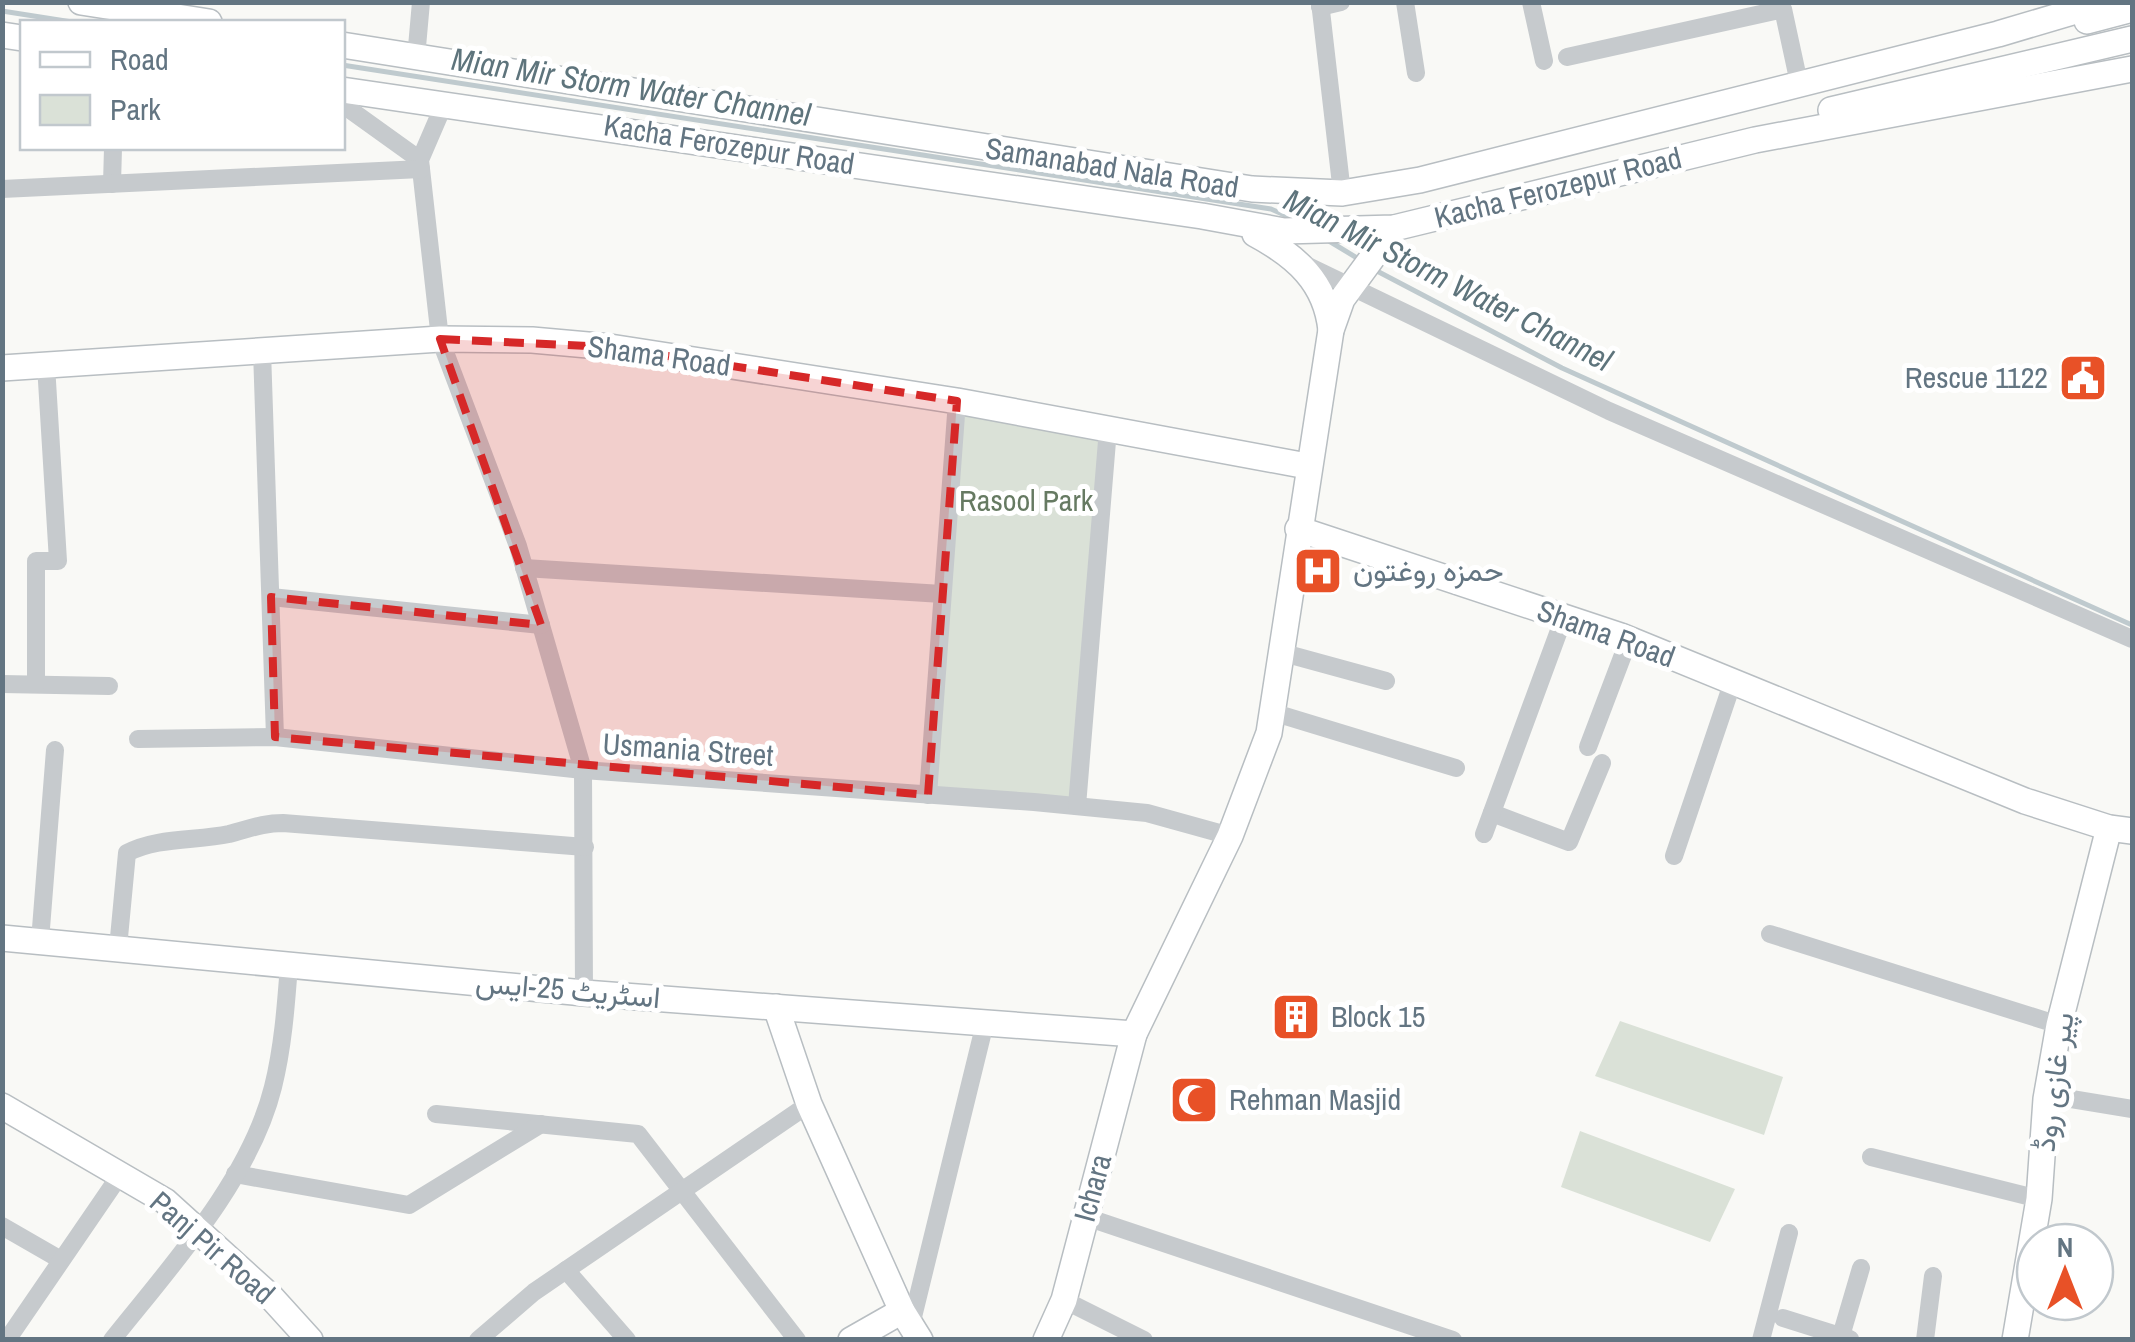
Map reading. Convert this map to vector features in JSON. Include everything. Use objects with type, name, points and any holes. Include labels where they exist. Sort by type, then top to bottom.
[{"type":"street","points":[[81,2],[195,20]]},
{"type":"street","points":[[416,58],[421,2]]},
{"type":"street","points":[[1341,2],[1320,5],[1342,193]]},
{"type":"street","points":[[1405,2],[1416,73]]},
{"type":"street","points":[[1531,2],[1544,61]]},
{"type":"street","name":"Samanabad Nala Road","points":[[345,46],[1188,180],[1342,193],[1420,180],[1998,34],[2106,2]]},
{"type":"street","points":[[1567,56],[1783,8],[1800,83]]},
{"type":"street","points":[[1998,34],[2067,27],[2132,10]]},
{"type":"street","points":[[1755,140],[1835,108],[2132,39]]},
{"type":"street","name":"Kacha Ferozepur Road","points":[[345,90],[1324,234],[1394,228],[1755,140],[2132,68]]},
{"type":"street","points":[[445,102],[421,164],[440,339],[524,568],[583,770],[584,992]]},
{"type":"street","points":[[345,106],[421,164]]},
{"type":"street","points":[[112,184],[113,150]]},
{"type":"street","points":[[2,189],[421,164]]},
{"type":"street","points":[[1234,222],[1350,288],[1609,410],[2132,639]]},
{"type":"street","points":[[1134,1034],[1230,836],[1268,733],[1330,330],[1350,288],[1394,228]]},
{"type":"street","points":[[1295,260],[1323,293],[1330,330]]},
{"type":"street","name":"Shama Road","points":[[2,368],[440,339],[610,347],[957,401],[1307,466]]},
{"type":"street","points":[[262,351],[275,738]]},
{"type":"street","points":[[36,684],[36,561],[58,561],[46,365]]},
{"type":"street","points":[[928,794],[957,401]]},
{"type":"street","points":[[1077,806],[1108,429]]},
{"type":"street","name":"Shama Road","points":[[1298,529],[1629,640],[2024,801],[2121,830]]},
{"type":"street","points":[[524,568],[942,594]]},
{"type":"street","points":[[270,597],[541,626]]},
{"type":"street","points":[[1484,834],[1564,617]]},
{"type":"street","points":[[1588,746],[1629,640]]},
{"type":"street","points":[[1280,652],[1386,681]]},
{"type":"street","points":[[1674,856],[1732,681]]},
{"type":"street","points":[[2,684],[109,686]]},
{"type":"street","points":[[1272,712],[1456,768]]},
{"type":"street","name":"Usmania Street","points":[[138,739],[275,738],[583,770],[1147,812],[1230,836]]},
{"type":"street","points":[[40,941],[55,750]]},
{"type":"street","points":[[1492,812],[1569,842],[1602,763]]},
{"type":"street","points":[[118,948],[127,852],[158,843],[230,834],[259,823],[283,823],[584,847]]},
{"type":"street","name":"پیر غازی روڈ","points":[[2015,1340],[2039,1199],[2047,1095],[2059,1025],[2121,830]]},
{"type":"street","points":[[1770,934],[2059,1025]]},
{"type":"street","name":"اسٹریٹ 25-ایس","points":[[2,938],[584,992],[1134,1034]]},
{"type":"street","points":[[112,1340],[199,1231],[235,1174],[273,1090],[289,964]]},
{"type":"street","points":[[776,1007],[809,1104],[911,1325]]},
{"type":"street","points":[[911,1325],[985,1023]]},
{"type":"street","name":"Ichara","points":[[1046,1340],[1064,1300],[1134,1034]]},
{"type":"street","points":[[2047,1095],[2132,1109]]},
{"type":"street","points":[[478,1340],[566,1270],[809,1104]]},
{"type":"street","name":"Panj Pir Road","points":[[2,1106],[165,1202],[271,1296],[310,1340]]},
{"type":"street","points":[[436,1114],[638,1134],[797,1340]]},
{"type":"street","points":[[235,1174],[408,1205],[541,1124]]},
{"type":"street","points":[[1871,1157],[2039,1199]]},
{"type":"street","points":[[7,1340],[120,1174]]},
{"type":"street","points":[[1086,1217],[1453,1340]]},
{"type":"street","points":[[2,1226],[61,1260]]},
{"type":"street","points":[[1760,1340],[1788,1233]]},
{"type":"street","points":[[1783,1318],[1846,1338],[1861,1268]]},
{"type":"street","points":[[566,1270],[628,1340]]},
{"type":"street","points":[[1925,1340],[1932,1276]]},
{"type":"street","points":[[1064,1300],[1144,1340]]},
{"type":"street","points":[[852,1340],[911,1325]]},
{"type":"highlighted area","points":[[440,339],[610,347],[957,401],[928,795],[275,737],[271,597],[541,625]]},
{"type":"green space","name":"Rasool Park","points":[[957,401],[1108,429],[1077,806],[928,795]]},
{"type":"green space","points":[[1620,1021],[1783,1077],[1764,1135],[1595,1076]]},
{"type":"green space","points":[[1580,1131],[1735,1189],[1710,1242],[1561,1187]]},
{"type":"waterway","name":"Mian Mir Storm Water Channel","points":[[2,11],[59,20]]},
{"type":"waterway","name":"Mian Mir Storm Water Channel","points":[[345,65],[1271,209],[1298,221]]},
{"type":"waterway","name":"Mian Mir Storm Water Channel","points":[[1329,241],[1362,261]]},
{"type":"waterway","name":"Mian Mir Storm Water Channel","points":[[1375,270],[1562,368],[2132,625]]},
{"type":"place","name":"Rescue 1122","points":[[2083,378]]},
{"type":"place","name":"حمزه روغتون","points":[[1318,571]]},
{"type":"place","name":"Block 15","points":[[1296,1017]]},
{"type":"place","name":"Rehman Masjid","points":[[1194,1100]]}]
